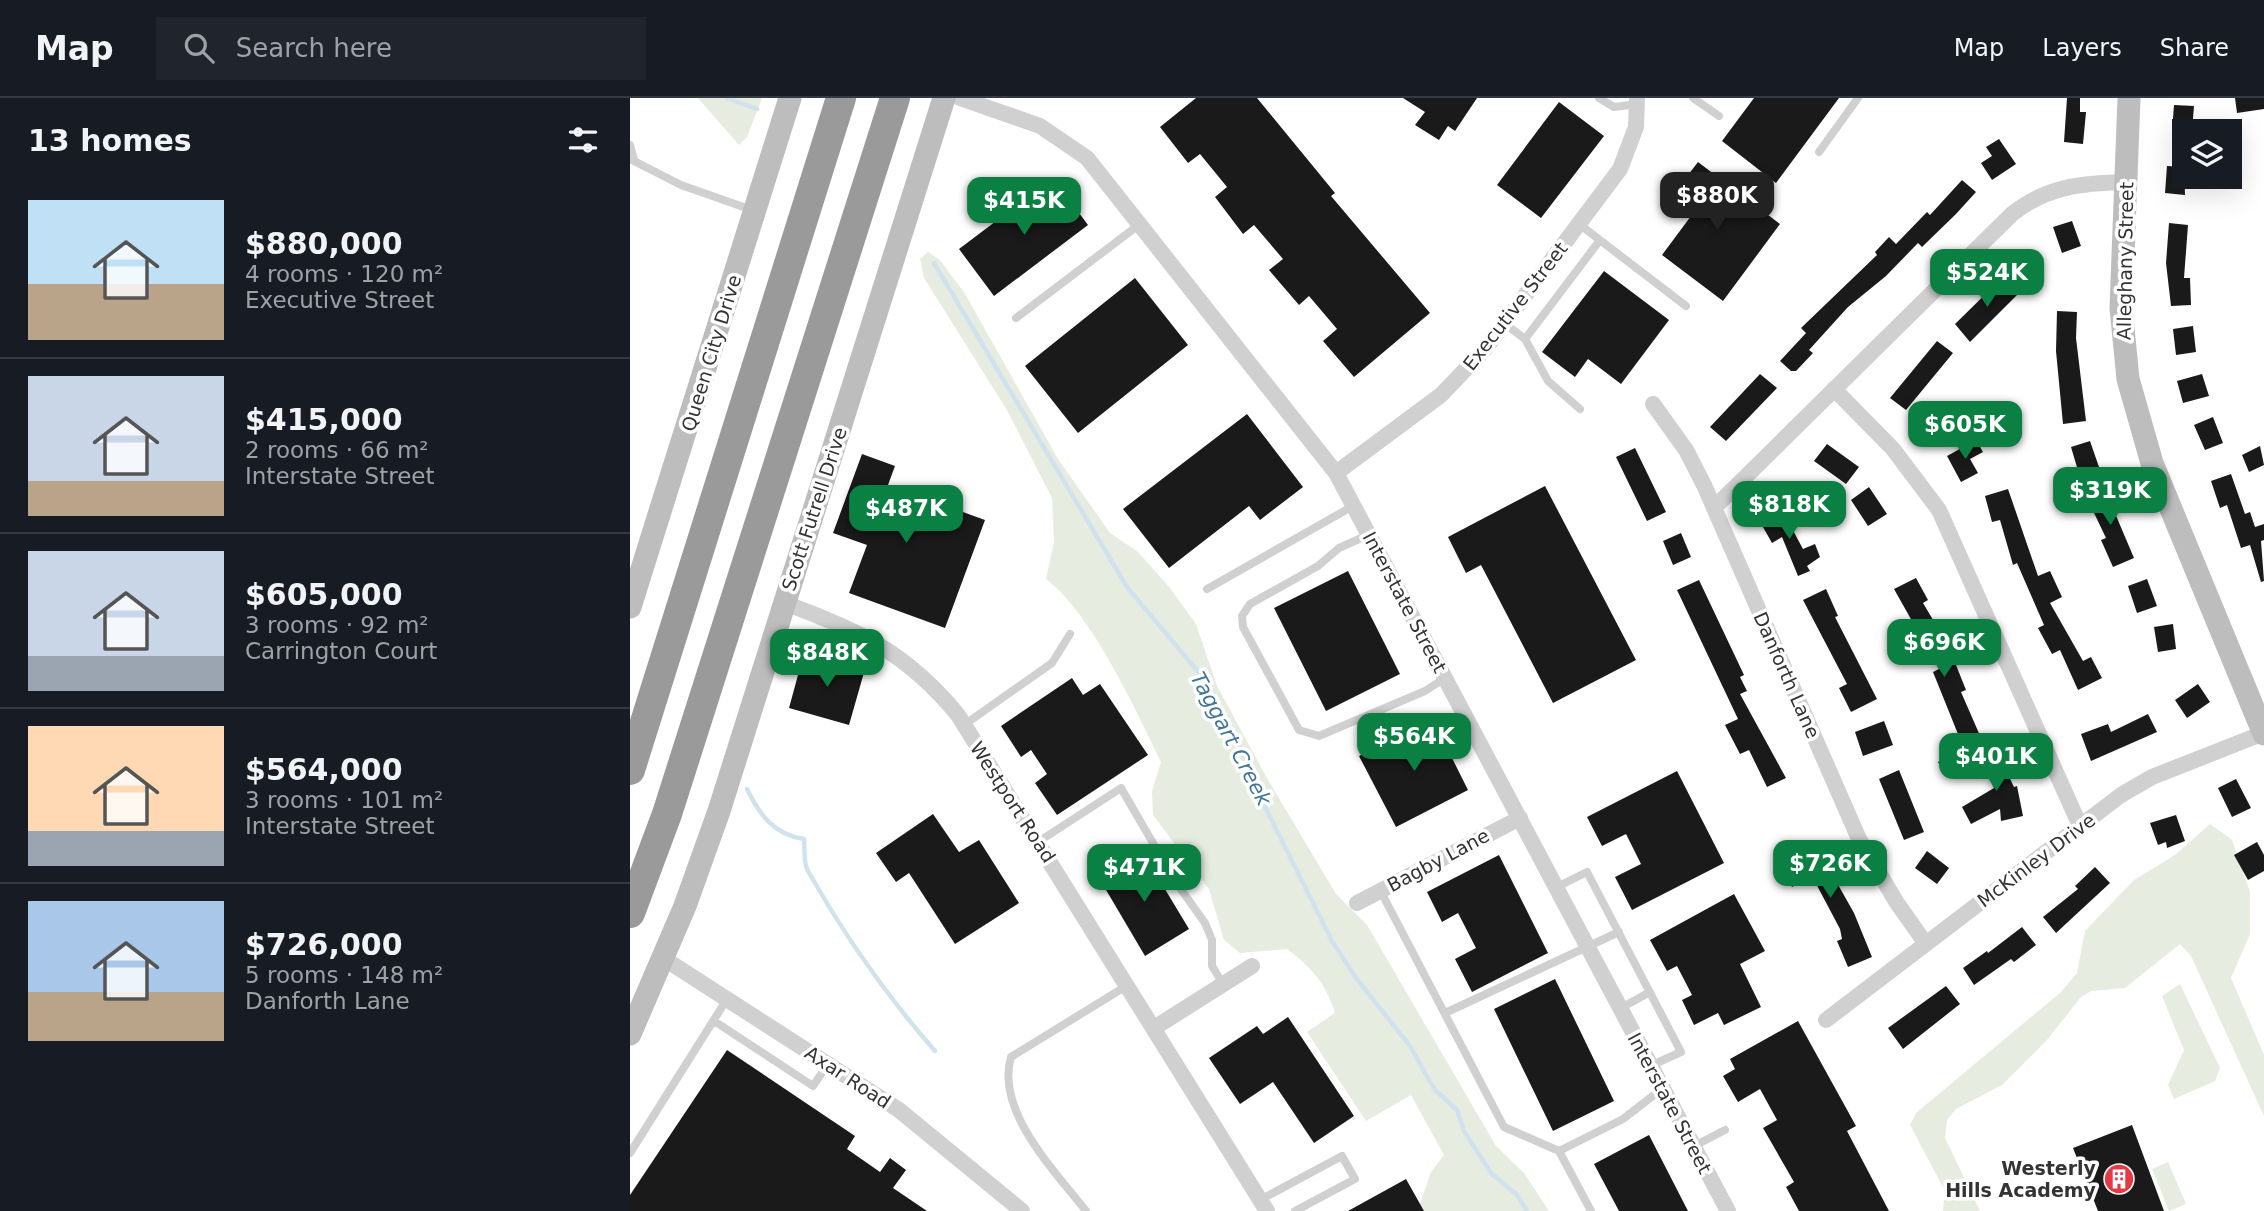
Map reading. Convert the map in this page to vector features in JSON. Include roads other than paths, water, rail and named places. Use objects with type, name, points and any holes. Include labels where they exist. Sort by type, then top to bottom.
[{"type":"highway","points":[[630,771],[841,98]]},
{"type":"highway","points":[[630,913],[667,814],[895,98]]},
{"type":"street","name":"Queen City Drive","points":[[631,601],[790,98]]},
{"type":"street","name":"Scott Futrell Drive","points":[[630,1034],[663,958],[719,811],[944,98]]},
{"type":"street","name":"Interstate Street","points":[[960,98],[1040,126],[1066,141],[1096,167],[1336,473],[1728,1211]]},
{"type":"street","name":"Alleghany Street","points":[[2129,98],[2121,308],[2127,370],[2138,422],[2264,733]]},
{"type":"street","name":"Executive Street","points":[[1336,473],[1441,395],[1471,365],[1609,185],[1630,149],[1637,101]]},
{"type":"street","points":[[1714,508],[2021,206],[2060,188],[2085,183],[2126,183]]},
{"type":"street","points":[[1834,389],[1892,449],[1939,510],[2080,825]]},
{"type":"street","name":"Danforth Lane","points":[[1653,404],[1686,450],[1714,508],[1859,839],[1897,903],[1926,944]]},
{"type":"street","name":"Westport Road","points":[[784,603],[839,623],[889,649],[936,689],[964,725],[1263,1205]]},
{"type":"street","name":"McKinley Drive","points":[[1826,1020],[2080,825],[2152,778],[2264,733]]},
{"type":"street","name":"Bagby Lane","points":[[1357,903],[1520,818]]},
{"type":"street","name":"Axar Road","points":[[663,958],[899,1110],[1022,1211]]},
{"type":"street","points":[[1154,1028],[1252,966]]},
{"type":"lane","points":[[1599,98],[1614,107],[1637,101]]},
{"type":"lane","points":[[1693,98],[1719,116]]},
{"type":"lane","points":[[1819,152],[1858,98]]},
{"type":"lane","points":[[630,145],[632,159],[681,185],[755,211]]},
{"type":"lane","points":[[1016,318],[1140,224]]},
{"type":"lane","points":[[1579,224],[1686,306]]},
{"type":"lane","points":[[1525,340],[1600,240]]},
{"type":"lane","points":[[1504,323],[1525,340],[1548,381],[1580,409]]},
{"type":"lane","points":[[1207,589],[1354,506]]},
{"type":"lane","points":[[1369,534],[1339,548],[1318,566],[1250,604],[1242,616],[1243,627],[1299,730],[1307,735],[1319,736],[1425,691],[1446,678]]},
{"type":"lane","points":[[964,725],[1052,663],[1070,634]]},
{"type":"lane","points":[[1038,842],[1121,788],[1175,881],[1205,923],[1212,940],[1212,966],[1223,984]]},
{"type":"lane","points":[[1557,887],[1587,872],[1619,932],[1681,1052],[1650,1066]]},
{"type":"lane","points":[[1381,890],[1504,1127],[1559,1151],[1591,1211]]},
{"type":"lane","points":[[1445,1013],[1619,932]]},
{"type":"lane","points":[[1086,1211],[1037,1149],[1012,1102],[1005,1076],[1011,1057],[1128,985]]},
{"type":"lane","points":[[1620,1008],[1650,992]]},
{"type":"lane","points":[[630,1153],[727,999]]},
{"type":"lane","points":[[713,1021],[813,1086],[828,1065]]},
{"type":"lane","points":[[1559,1151],[1623,1119],[1663,1088]]},
{"type":"lane","points":[[1693,1146],[1725,1130]]},
{"type":"lane","points":[[1263,1205],[1342,1156],[1355,1179],[1295,1211]]},
{"type":"waterway","name":"Taggart Creek","points":[[726,98],[757,109]]},
{"type":"waterway","name":"Taggart Creek","points":[[934,263],[1127,587],[1205,680],[1249,765],[1263,803],[1332,941],[1356,978],[1410,1046],[1434,1089],[1457,1110],[1464,1131],[1491,1173],[1517,1195],[1527,1211]]},
{"type":"waterway","points":[[747,789],[769,822],[784,833],[804,839],[806,868],[836,918],[883,986],[935,1051]]},
{"type":"place","name":"Westerly Hills Academy","points":[[2119,1179]]}]
